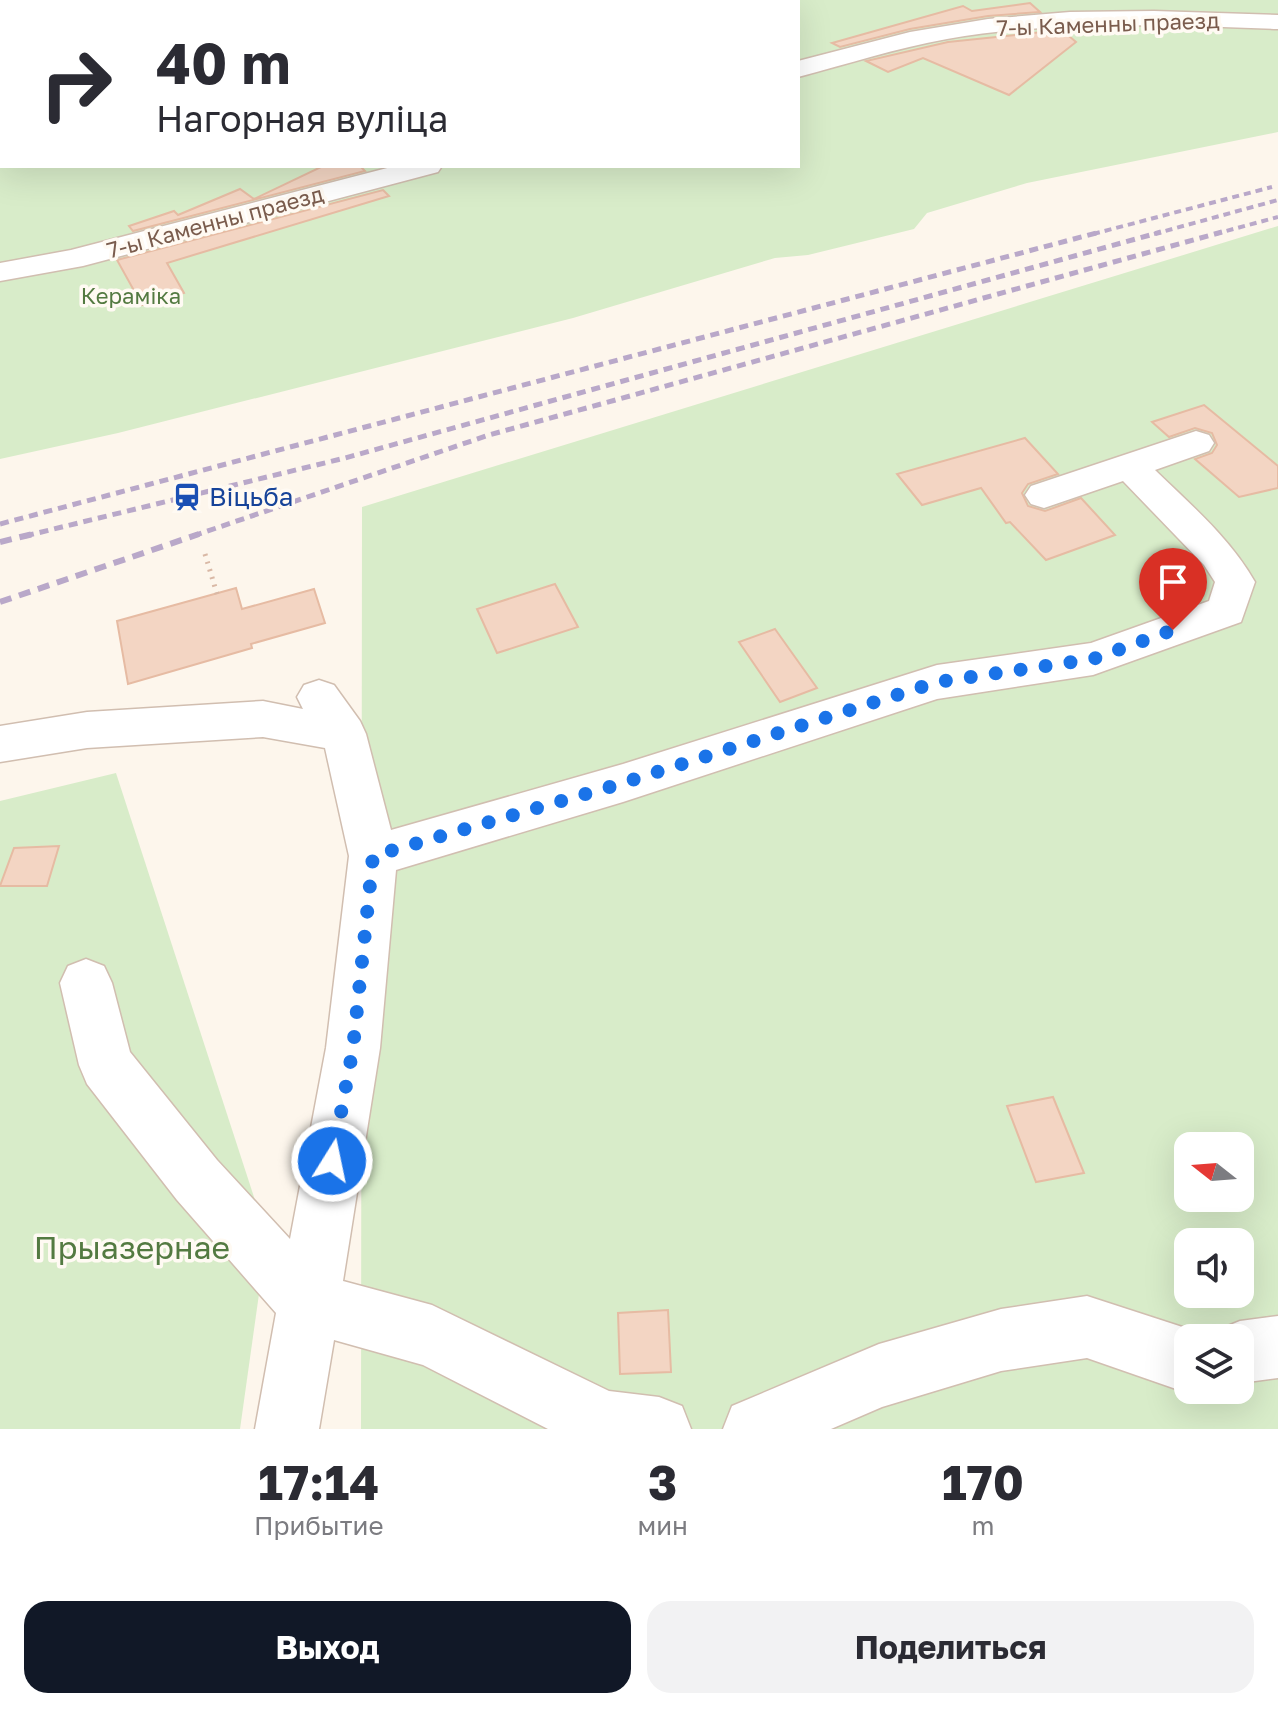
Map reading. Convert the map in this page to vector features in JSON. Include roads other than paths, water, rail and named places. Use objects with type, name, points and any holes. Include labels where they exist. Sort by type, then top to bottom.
[{"type":"street","name":"7-ы Каменны праезд","points":[[800,69],[948,32],[1154,9],[1278,22]]},
{"type":"street","name":"7-ы Каменны праезд","points":[[0,272],[72,259],[420,168]]},
{"type":"street","points":[[1044,495],[1196,443]]},
{"type":"street","points":[[373,856],[623,783],[937,682],[1093,659],[1227,611],[1235,582],[1218,555],[1130,467]]},
{"type":"street","points":[[0,744],[87,730],[332,716],[373,856],[353,1048],[287,1429]]},
{"type":"street","points":[[86,983],[106,1065],[197,1180],[307,1302],[432,1336],[604,1423],[659,1429]]},
{"type":"street","points":[[755,1429],[879,1376],[1001,1340],[1087,1327],[1174,1357]]},
{"type":"street","points":[[1254,1350],[1278,1347]]},
{"type":"railway","points":[[1093,234],[1272,187]]},
{"type":"railway","points":[[1154,234],[1278,200]]},
{"type":"railway","points":[[1215,234],[1278,217]]},
{"type":"railway","points":[[0,524],[1100,232]]},
{"type":"railway","points":[[25,536],[345,458],[1161,232]]},
{"type":"railway","points":[[193,536],[489,435],[1222,232]]},
{"type":"railway","points":[[0,542],[33,534]]},
{"type":"railway","points":[[0,602],[199,534]]},
{"type":"place","name":"Віцьба","points":[[187,497]]},
{"type":"park label","name":"Кераміка","points":[[131,296]]},
{"type":"park label","name":"Прыазернае","points":[[132,1248]]}]
